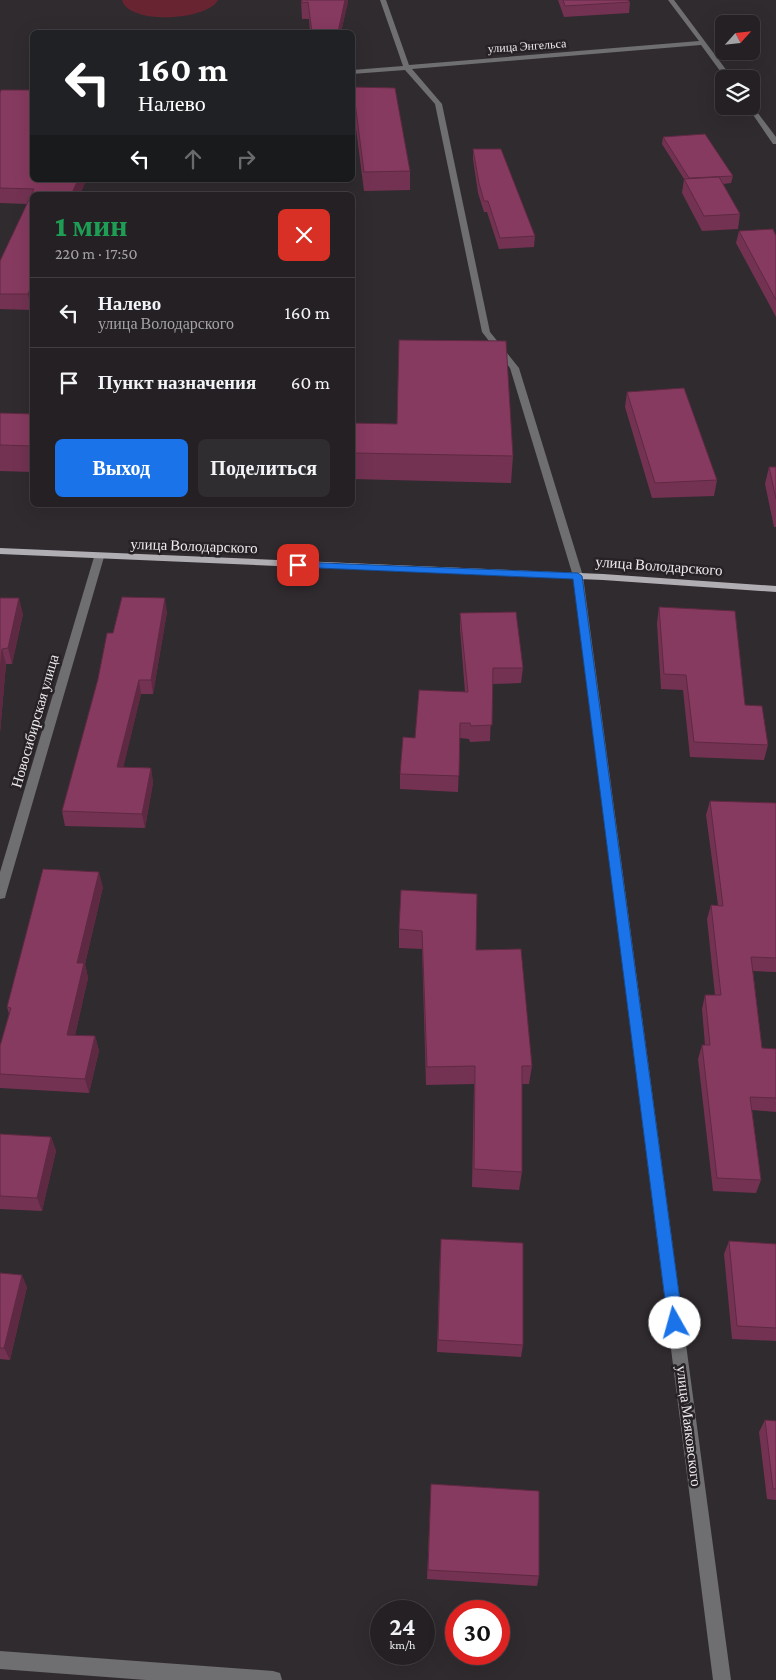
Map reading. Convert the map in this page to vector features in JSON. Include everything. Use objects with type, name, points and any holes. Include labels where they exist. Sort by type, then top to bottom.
[{"type":"main road","name":"улица Володарского","points":[[0,551],[99,557],[578,576],[776,589]]},
{"type":"street","points":[[383,0],[406,66]]},
{"type":"street","points":[[671,0],[724,70]]},
{"type":"street","name":"улица Энгельса","points":[[355,72],[704,43]]},
{"type":"street","name":"улица Маяковского","points":[[406,66],[438,104],[486,332],[514,368],[578,576],[722,1680]]},
{"type":"street","points":[[756,115],[776,142]]},
{"type":"street","name":"Новосибирская улица","points":[[0,894],[99,557]]},
{"type":"street","points":[[0,1660],[273,1680]]},
{"type":"shaded area","points":[[122,0],[218,0],[211,7],[184,16],[152,17],[138,14],[127,8]]},
{"type":"building","points":[[302,0],[345,0],[338,30],[312,30],[308,2],[302,3]]},
{"type":"building","points":[[563,0],[628,0],[630,2],[565,6]]},
{"type":"building","points":[[355,87],[395,88],[410,171],[364,172],[355,102]]},
{"type":"building","points":[[1,90],[30,90],[30,182],[77,182],[72,192],[33,192],[34,189],[0,188]]},
{"type":"building","points":[[705,134],[733,176],[689,178],[663,137]]},
{"type":"building","points":[[473,149],[501,149],[535,236],[500,238],[488,201],[484,201]]},
{"type":"building","points":[[719,177],[740,214],[704,216],[684,179]]},
{"type":"building","points":[[30,197],[30,289],[28,294],[0,294],[0,261]]},
{"type":"building","points":[[773,229],[776,236],[776,300],[739,231]]},
{"type":"building","points":[[399,340],[506,341],[513,456],[355,453],[355,423],[397,424]]},
{"type":"building","points":[[684,388],[717,480],[655,483],[627,392]]},
{"type":"building","points":[[0,413],[30,414],[30,446],[0,445]]},
{"type":"building","points":[[769,467],[776,467],[776,499]]},
{"type":"building","points":[[122,597],[165,598],[151,680],[139,680],[117,767],[151,768],[142,814],[62,811],[98,679],[107,633],[113,633]]},
{"type":"building","points":[[0,598],[19,598],[8,648],[2,649],[0,673]]},
{"type":"building","points":[[659,607],[735,611],[745,705],[762,706],[768,745],[694,742],[686,675],[664,674]]},
{"type":"building","points":[[516,612],[523,668],[493,668],[492,725],[471,726],[470,723],[460,723],[459,776],[400,774],[403,737],[415,738],[419,690],[468,692],[460,613]]},
{"type":"building","points":[[710,801],[776,803],[776,958],[751,957],[762,1048],[776,1049],[776,1098],[750,1097],[761,1180],[717,1178],[702,1045],[710,1045],[705,995],[721,995],[711,905],[723,906]]},
{"type":"building","points":[[43,869],[99,872],[77,963],[84,963],[67,1035],[95,1036],[85,1079],[0,1074],[0,1046],[11,1008],[7,1007]]},
{"type":"building","points":[[401,890],[477,894],[476,950],[521,949],[532,1066],[522,1066],[522,1172],[474,1169],[475,1066],[427,1067],[422,931],[399,929]]},
{"type":"building","points":[[0,1134],[51,1137],[37,1198],[0,1196]]},
{"type":"building","points":[[441,1239],[523,1243],[523,1345],[438,1340]]},
{"type":"building","points":[[729,1241],[776,1244],[776,1328],[737,1326]]},
{"type":"building","points":[[0,1273],[22,1275],[4,1348],[0,1348]]},
{"type":"building","points":[[765,1420],[776,1421],[776,1489],[773,1489]]},
{"type":"building","points":[[431,1484],[539,1491],[539,1576],[428,1570]]},
{"type":"route","points":[[298,565],[578,576],[675,1323]]}]
